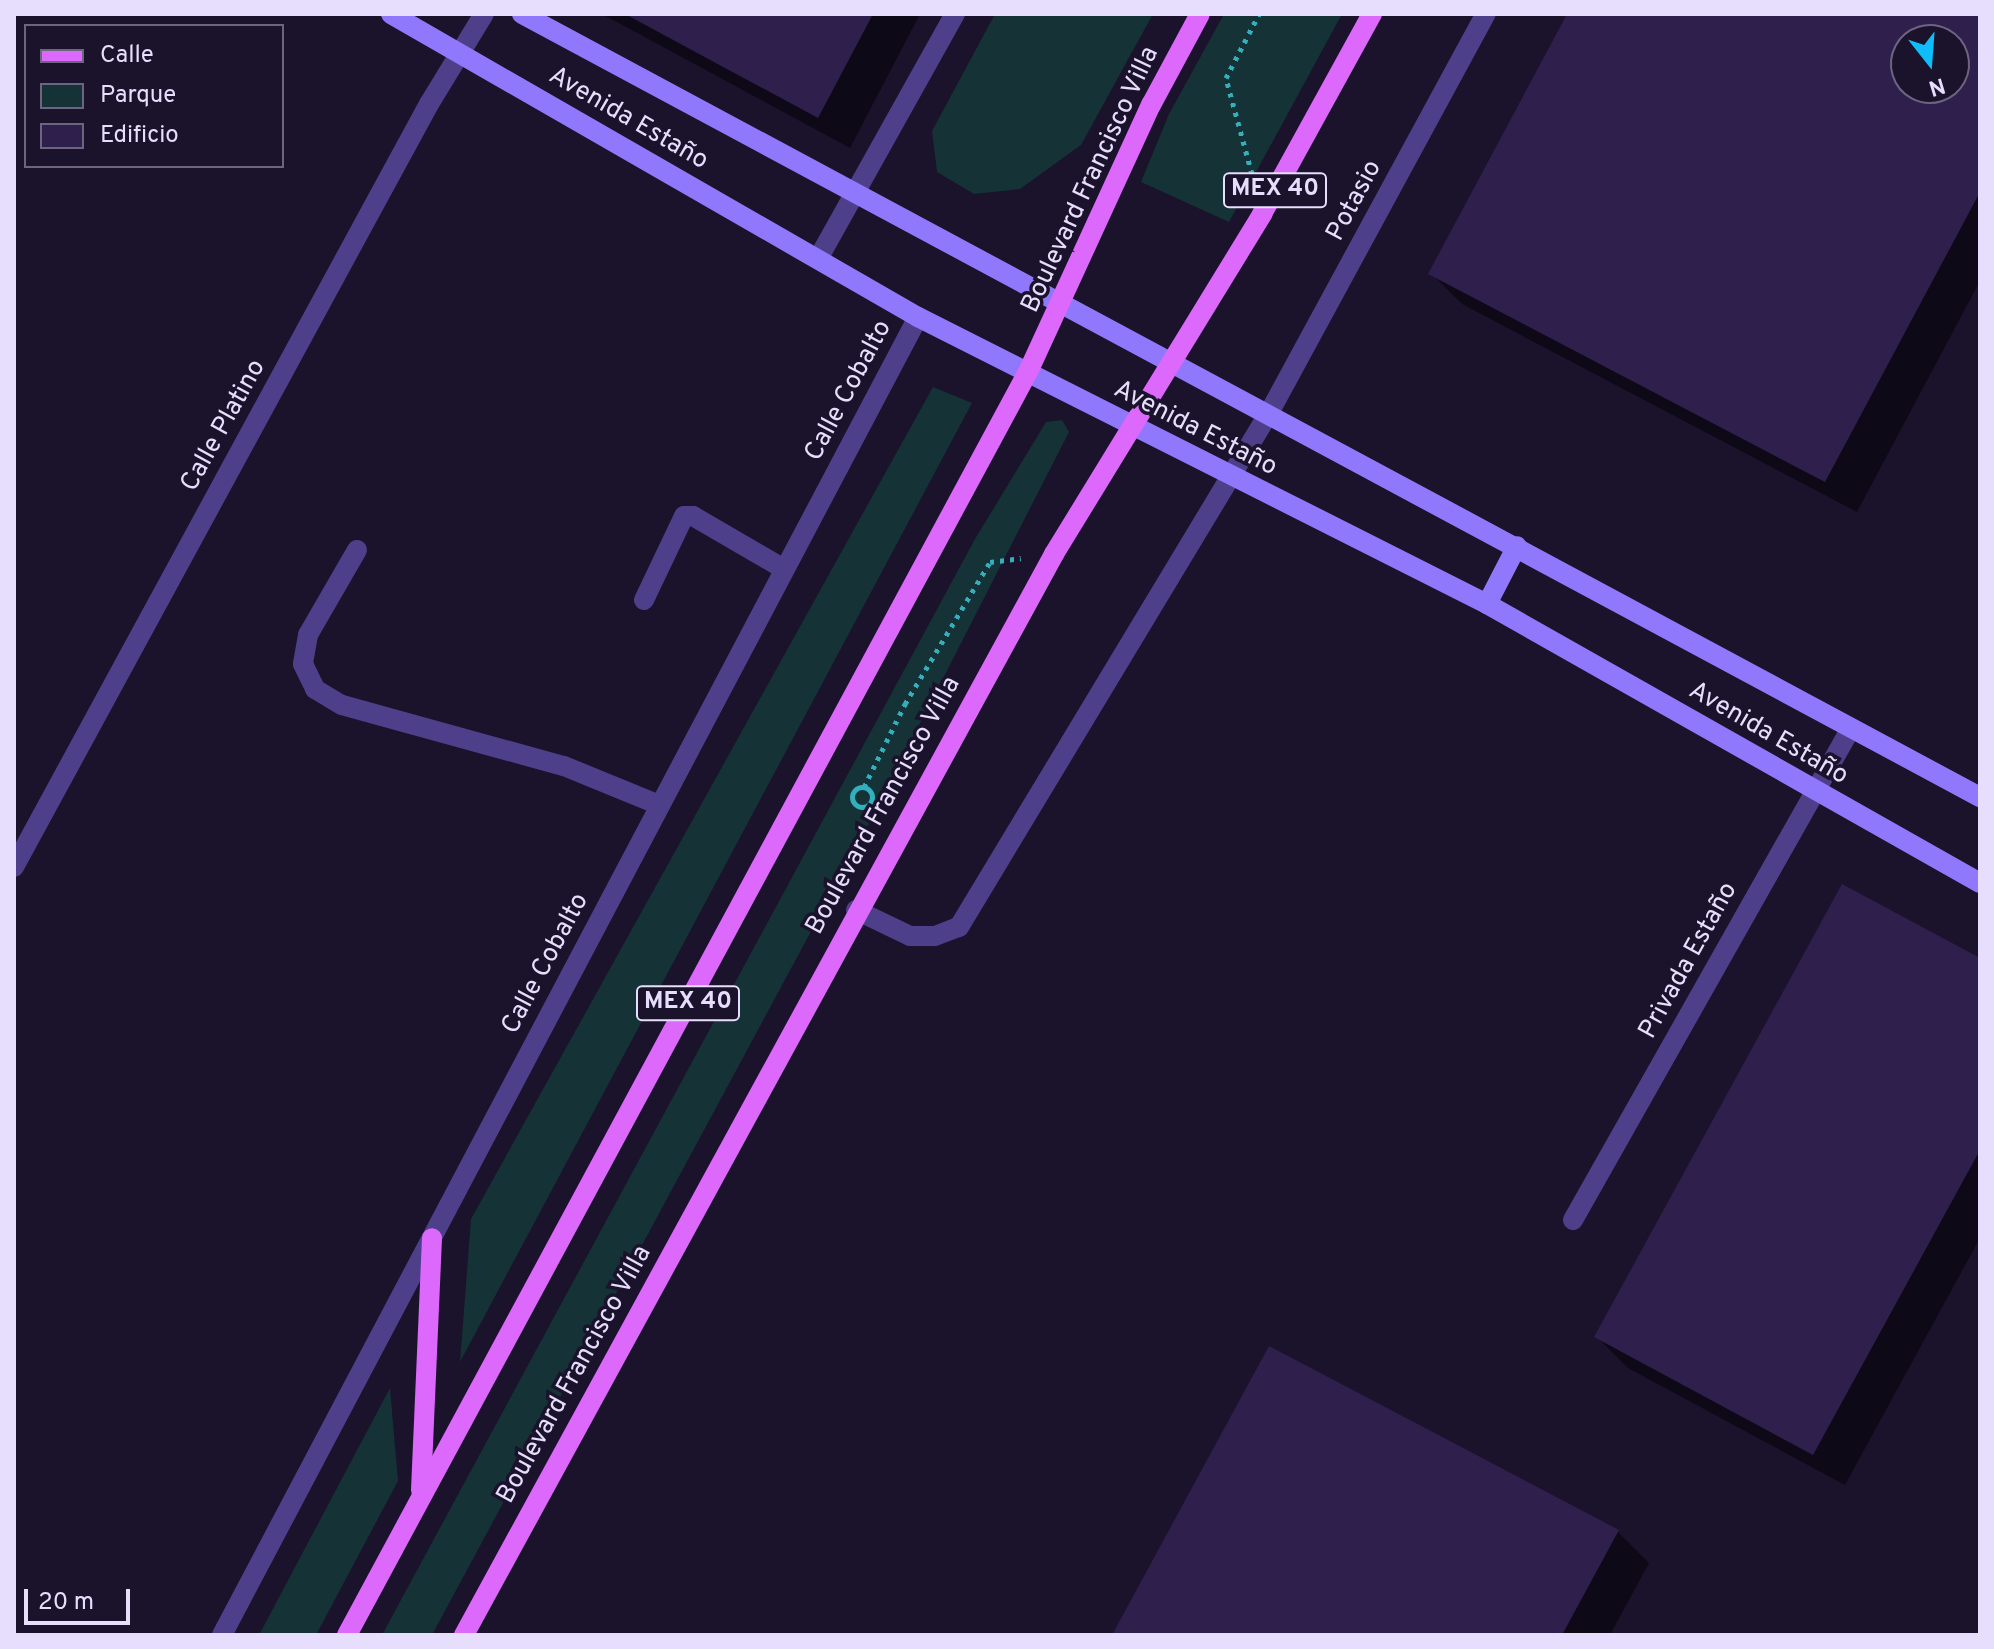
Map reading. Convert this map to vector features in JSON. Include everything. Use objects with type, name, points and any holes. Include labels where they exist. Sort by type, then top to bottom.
[{"type":"main road","name":"Avenida Estaño","points":[[391,14],[918,317],[1231,478],[1487,604],[1980,883]]},
{"type":"main road","name":"Avenida Estaño","points":[[522,14],[1064,302],[1980,797]]},
{"type":"main road","name":"Boulevard Francisco Villa","points":[[347,1635],[1028,372],[1064,302],[1151,105],[1200,14]]},
{"type":"main road","name":"Boulevard Francisco Villa","points":[[464,1635],[856,910],[1054,554],[1262,214],[1372,14]]},
{"type":"main road","points":[[1487,604],[1517,546]]},
{"type":"main road","points":[[421,1498],[432,1238]]},
{"type":"street","name":"Calle Platino","points":[[14,867],[459,51],[484,14]]},
{"type":"street","points":[[818,259],[955,14]]},
{"type":"street","name":"Potasio","points":[[856,910],[910,936],[935,936],[959,927],[1269,413],[1486,14]]},
{"type":"street","name":"Calle Cobalto","points":[[222,1635],[918,317]]},
{"type":"street","points":[[644,600],[684,516],[693,516],[784,569]]},
{"type":"street","points":[[357,550],[308,635],[303,664],[315,689],[342,705],[564,766],[659,805]]},
{"type":"street","name":"Privada Estaño","points":[[1573,1220],[1851,728]]},
{"type":"path","points":[[1259,14],[1226,78],[1262,214]]},
{"type":"path","points":[[864,787],[905,704],[990,562],[1054,554]]},
{"type":"green space","points":[[995,14],[1153,14],[1081,145],[1020,189],[974,194],[937,172],[932,131]]},
{"type":"green space","points":[[1224,14],[1342,14],[1229,222],[1141,182],[1169,114]]},
{"type":"green space","points":[[933,387],[972,403],[460,1362],[471,1219]]},
{"type":"green space","points":[[1062,420],[1069,432],[864,833],[432,1635],[382,1635],[975,539],[1046,422]]},
{"type":"green space","points":[[390,1388],[398,1481],[316,1635],[259,1635]]},
{"type":"building","points":[[625,14],[873,14],[818,118]]},
{"type":"building","points":[[1567,14],[1980,14],[1980,192],[1825,482],[1428,274]]},
{"type":"building","points":[[1842,884],[1980,958],[1980,1150],[1813,1455],[1594,1337]]},
{"type":"building","points":[[1269,1346],[1619,1530],[1562,1635],[1112,1635]]}]
